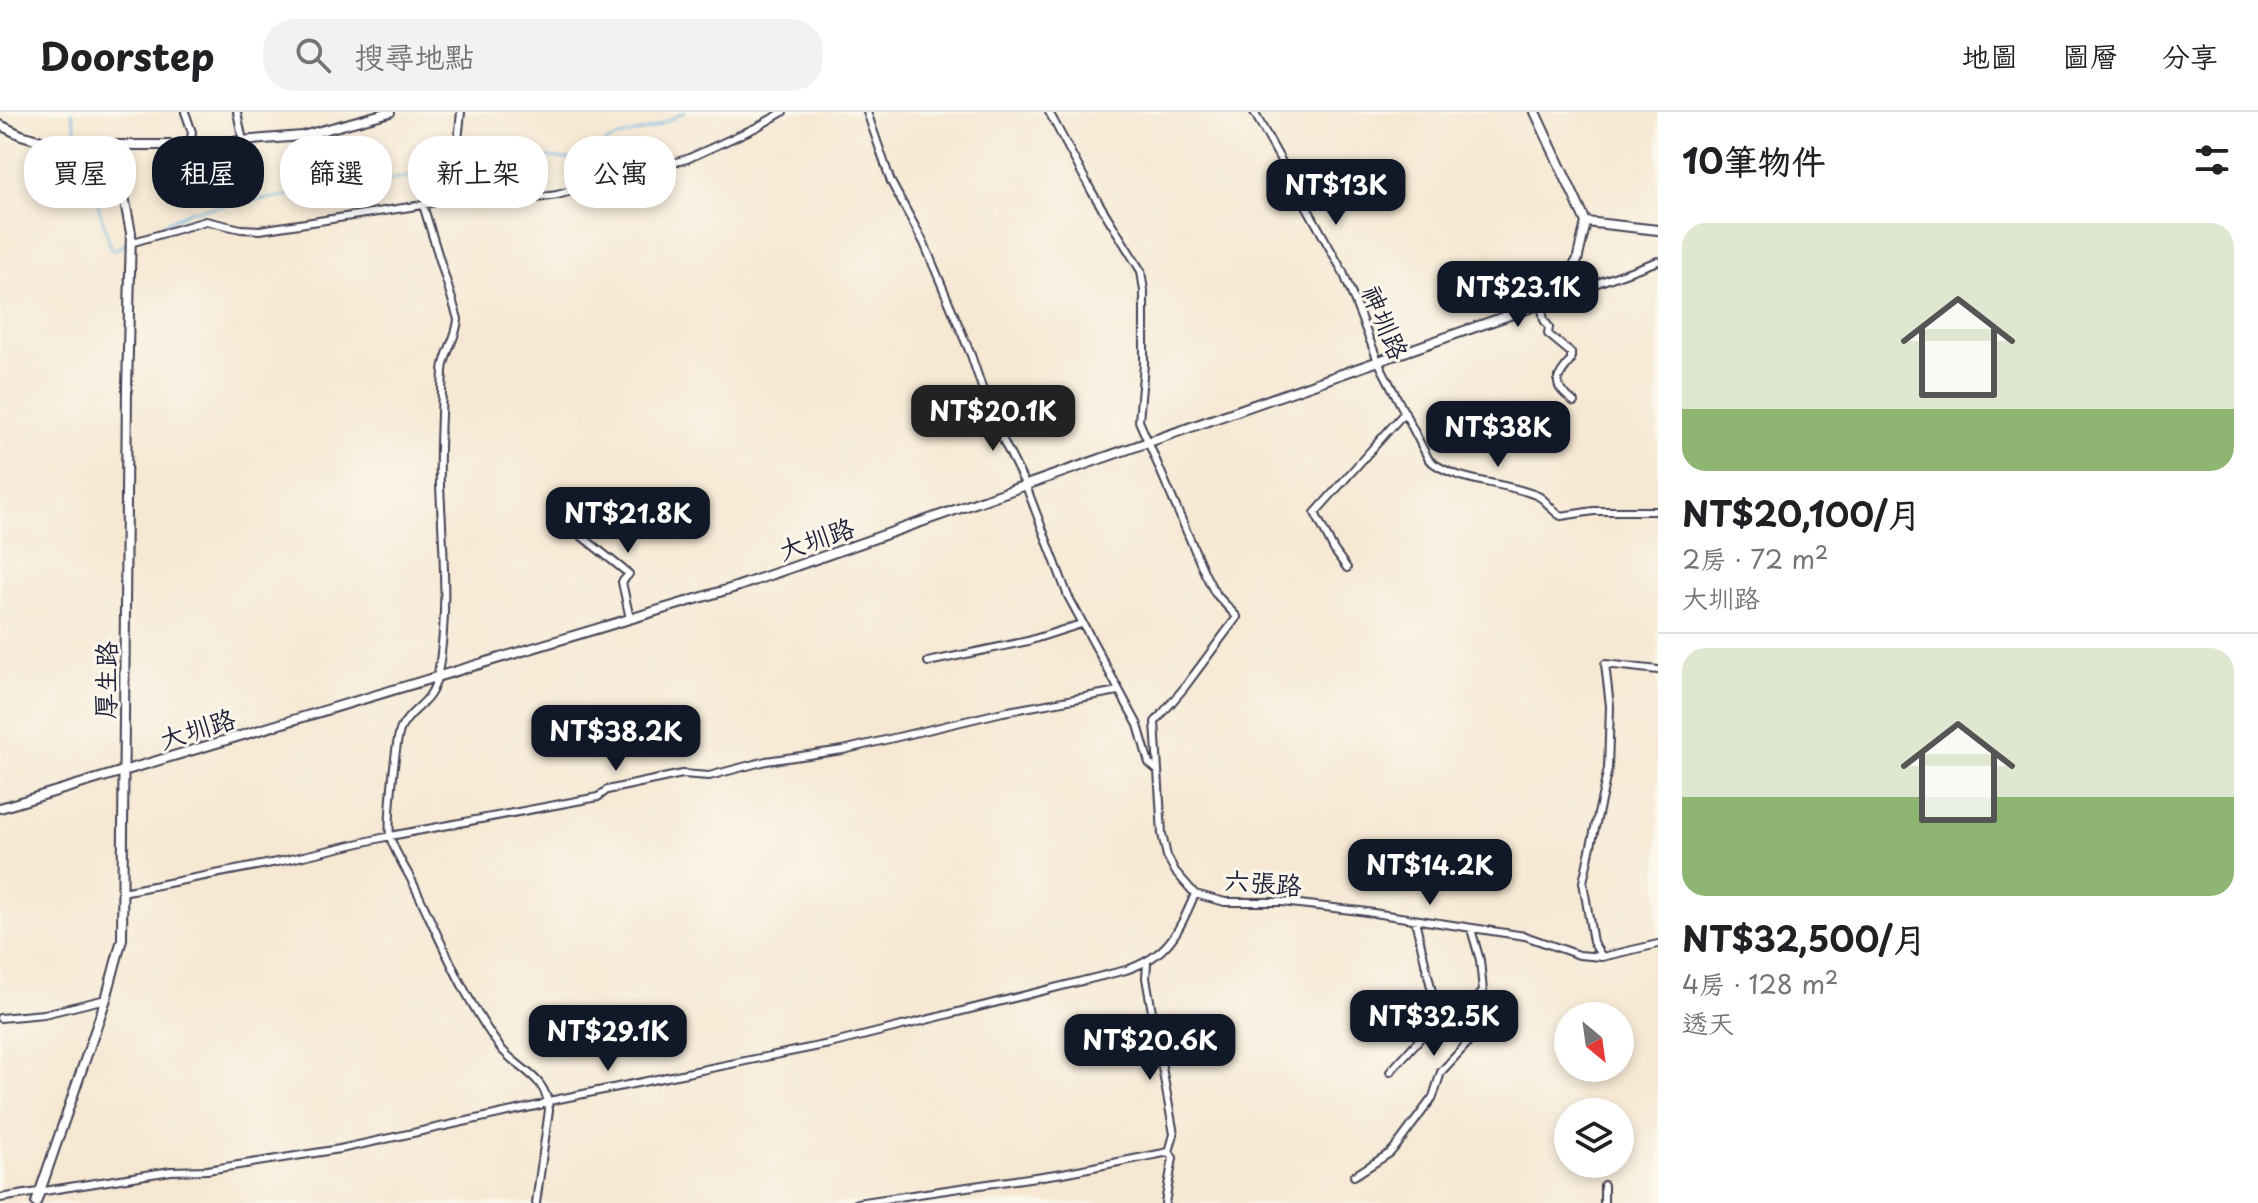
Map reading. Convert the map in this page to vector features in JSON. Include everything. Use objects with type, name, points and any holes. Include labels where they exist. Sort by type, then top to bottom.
[{"type":"street","points":[[185,112],[191,136]]},
{"type":"street","points":[[237,112],[242,136]]},
{"type":"street","points":[[264,139],[302,136],[390,112]]},
{"type":"street","points":[[459,136],[461,112]]},
{"type":"street","points":[[548,196],[687,159],[783,112]]},
{"type":"street","points":[[867,112],[891,182],[924,243],[971,355],[993,420],[1026,486],[1081,624],[1138,725],[1149,763],[1157,770]]},
{"type":"street","points":[[0,1198],[340,1149],[549,1101],[834,1043],[1147,963],[1178,934],[1195,894],[1175,871],[1167,856],[1162,834],[1155,722],[1237,617],[1215,593],[1139,421],[1144,366],[1141,271],[1092,192],[1049,112]]},
{"type":"street","name":"神圳路","points":[[1254,112],[1343,272],[1378,361],[1426,456],[1437,465],[1471,478],[1534,494],[1545,500],[1558,515],[1594,511],[1658,511]]},
{"type":"street","points":[[1535,112],[1586,222],[1577,261],[1544,303],[1548,334],[1571,353],[1571,360],[1559,375],[1557,383],[1559,390],[1574,402]]},
{"type":"street","points":[[0,125],[28,136]]},
{"type":"street","points":[[130,243],[206,221],[260,230],[408,207]]},
{"type":"street","name":"厚生路","points":[[36,1203],[120,954],[131,233],[126,208]]},
{"type":"street","points":[[424,208],[458,319],[443,368],[440,481],[445,559],[443,641],[437,677],[428,699],[405,722],[399,734],[394,760],[390,836],[448,955],[489,1029],[505,1052],[538,1078],[549,1101],[536,1203]]},
{"type":"street","points":[[1586,222],[1658,230]]},
{"type":"street","points":[[1544,303],[1658,261]]},
{"type":"street","name":"大圳路","points":[[0,808],[736,587],[1544,303]]},
{"type":"street","points":[[1347,568],[1315,517],[1316,511],[1405,412]]},
{"type":"street","points":[[569,510],[575,531],[629,574],[622,582],[630,619]]},
{"type":"street","points":[[928,662],[1028,641],[1081,624]]},
{"type":"street","points":[[1602,957],[1593,942],[1583,882],[1608,774],[1610,706],[1605,664],[1658,670]]},
{"type":"street","points":[[122,892],[390,836],[598,797],[607,790],[682,774],[709,776],[766,761],[843,750],[1003,712],[1118,691]]},
{"type":"street","name":"六張路","points":[[1195,894],[1225,902],[1282,902],[1525,936],[1579,955],[1602,957],[1658,944]]},
{"type":"street","points":[[1390,1072],[1443,1013],[1434,1000],[1415,920]]},
{"type":"street","points":[[1354,1176],[1390,1153],[1398,1144],[1433,1097],[1441,1072],[1475,1035],[1467,1011],[1483,991],[1480,960],[1471,929]]},
{"type":"street","points":[[1147,963],[1146,978],[1174,1134],[1169,1152],[1173,1158],[1165,1203]]},
{"type":"street","points":[[0,1018],[44,1014],[106,999]]},
{"type":"street","points":[[857,1203],[1063,1173],[1169,1152]]},
{"type":"street","points":[[1604,1185],[1604,1203]]},
{"type":"waterway","points":[[72,112],[78,136]]},
{"type":"waterway","points":[[548,157],[581,158],[615,138],[650,129],[685,112]]},
{"type":"waterway","points":[[138,238],[189,211],[408,177]]},
{"type":"waterway","points":[[99,208],[112,251],[128,243]]}]
